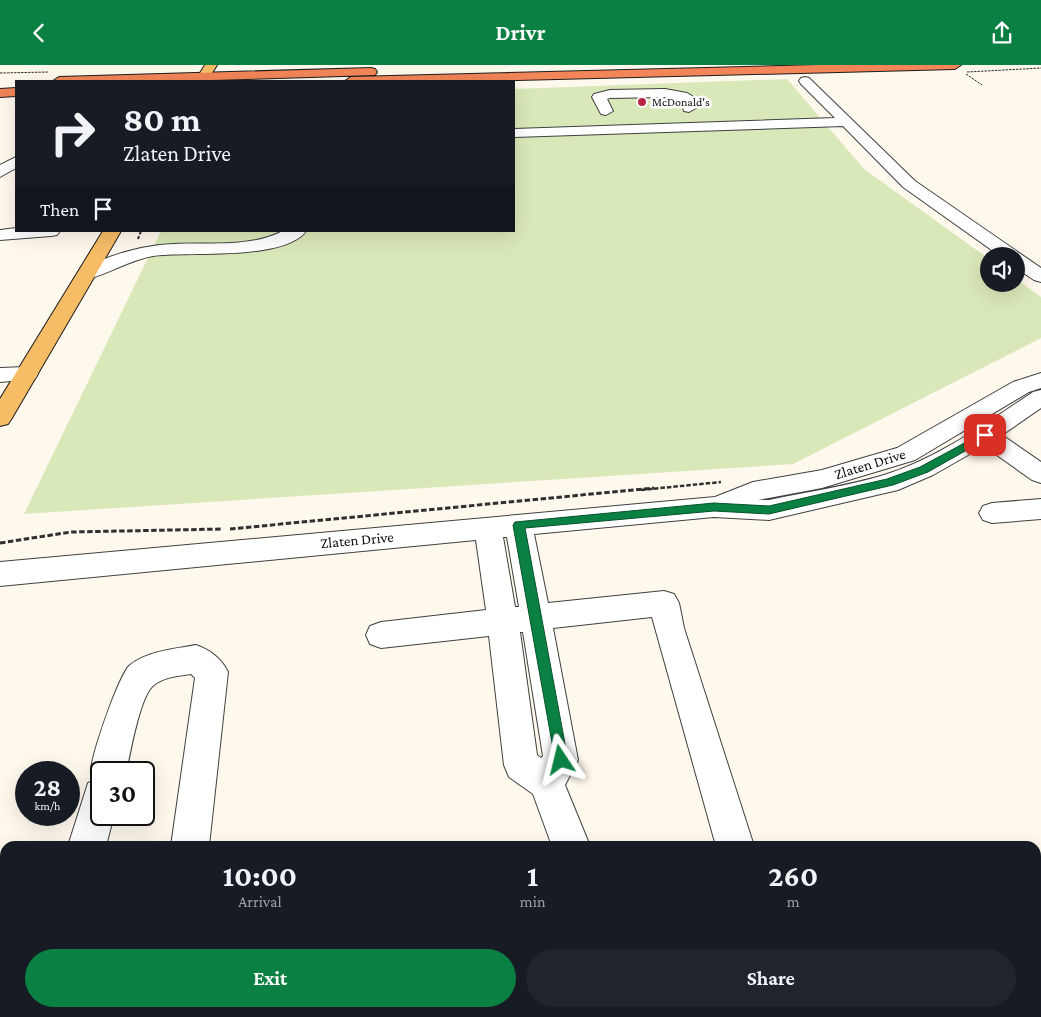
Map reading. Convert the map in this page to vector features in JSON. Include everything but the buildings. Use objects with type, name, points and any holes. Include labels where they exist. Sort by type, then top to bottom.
[{"type":"highway","points":[[70,80],[152,72],[180,65]]},
{"type":"highway","points":[[131,80],[647,65]]},
{"type":"highway","points":[[389,80],[690,72],[810,74],[824,70],[904,66],[959,69]]},
{"type":"highway","points":[[0,83],[15,83]]},
{"type":"highway","points":[[0,93],[15,92]]},
{"type":"main road","points":[[202,79],[211,65]]},
{"type":"main road","points":[[0,418],[111,233]]},
{"type":"street","points":[[797,73],[909,184],[999,247]]},
{"type":"street","points":[[606,117],[599,97],[604,95],[676,94],[687,99],[688,110]]},
{"type":"street","points":[[515,133],[606,117],[688,110],[705,116],[712,127]]},
{"type":"street","points":[[606,117],[712,127],[845,122]]},
{"type":"street","points":[[0,172],[15,162]]},
{"type":"street","points":[[0,235],[38,232]]},
{"type":"street","points":[[88,273],[124,257],[155,251],[256,246],[274,243],[295,232]]},
{"type":"street","points":[[111,233],[139,248],[155,251]]},
{"type":"street","points":[[1025,265],[1041,276]]},
{"type":"street","points":[[0,375],[27,373]]},
{"type":"street","name":"Zlaten Drive","points":[[714,507],[753,491],[822,479],[906,454],[1021,387],[1041,380]]},
{"type":"street","name":"Zlaten Drive","points":[[0,574],[714,507],[769,510],[889,483],[924,469],[992,431],[1041,397]]},
{"type":"street","points":[[992,431],[1038,463]]},
{"type":"street","points":[[992,513],[1041,509]]},
{"type":"street","points":[[519,525],[561,760],[546,782]]},
{"type":"street","points":[[488,528],[503,621],[521,765],[546,782],[569,841]]},
{"type":"street","points":[[381,635],[664,603],[672,638],[733,841]]},
{"type":"street","points":[[507,658],[541,652]]},
{"type":"street","points":[[111,761],[123,717],[136,680],[160,665],[196,659],[212,672],[191,841]]},
{"type":"street","points":[[88,841],[92,826]]},
{"type":"path","points":[[959,69],[982,85]]},
{"type":"path","points":[[0,543],[71,532],[221,529],[727,481]]},
{"type":"green space","points":[[787,79],[864,169],[980,253],[980,292],[1025,292],[1025,285],[1041,297],[1041,338],[793,464],[24,514],[161,232],[515,232],[515,89]]},
{"type":"place","name":"McDonald's","points":[[642,102]]},
{"type":"route","points":[[561,760],[519,525],[714,507],[769,510],[889,483],[924,469],[985,435]]}]
